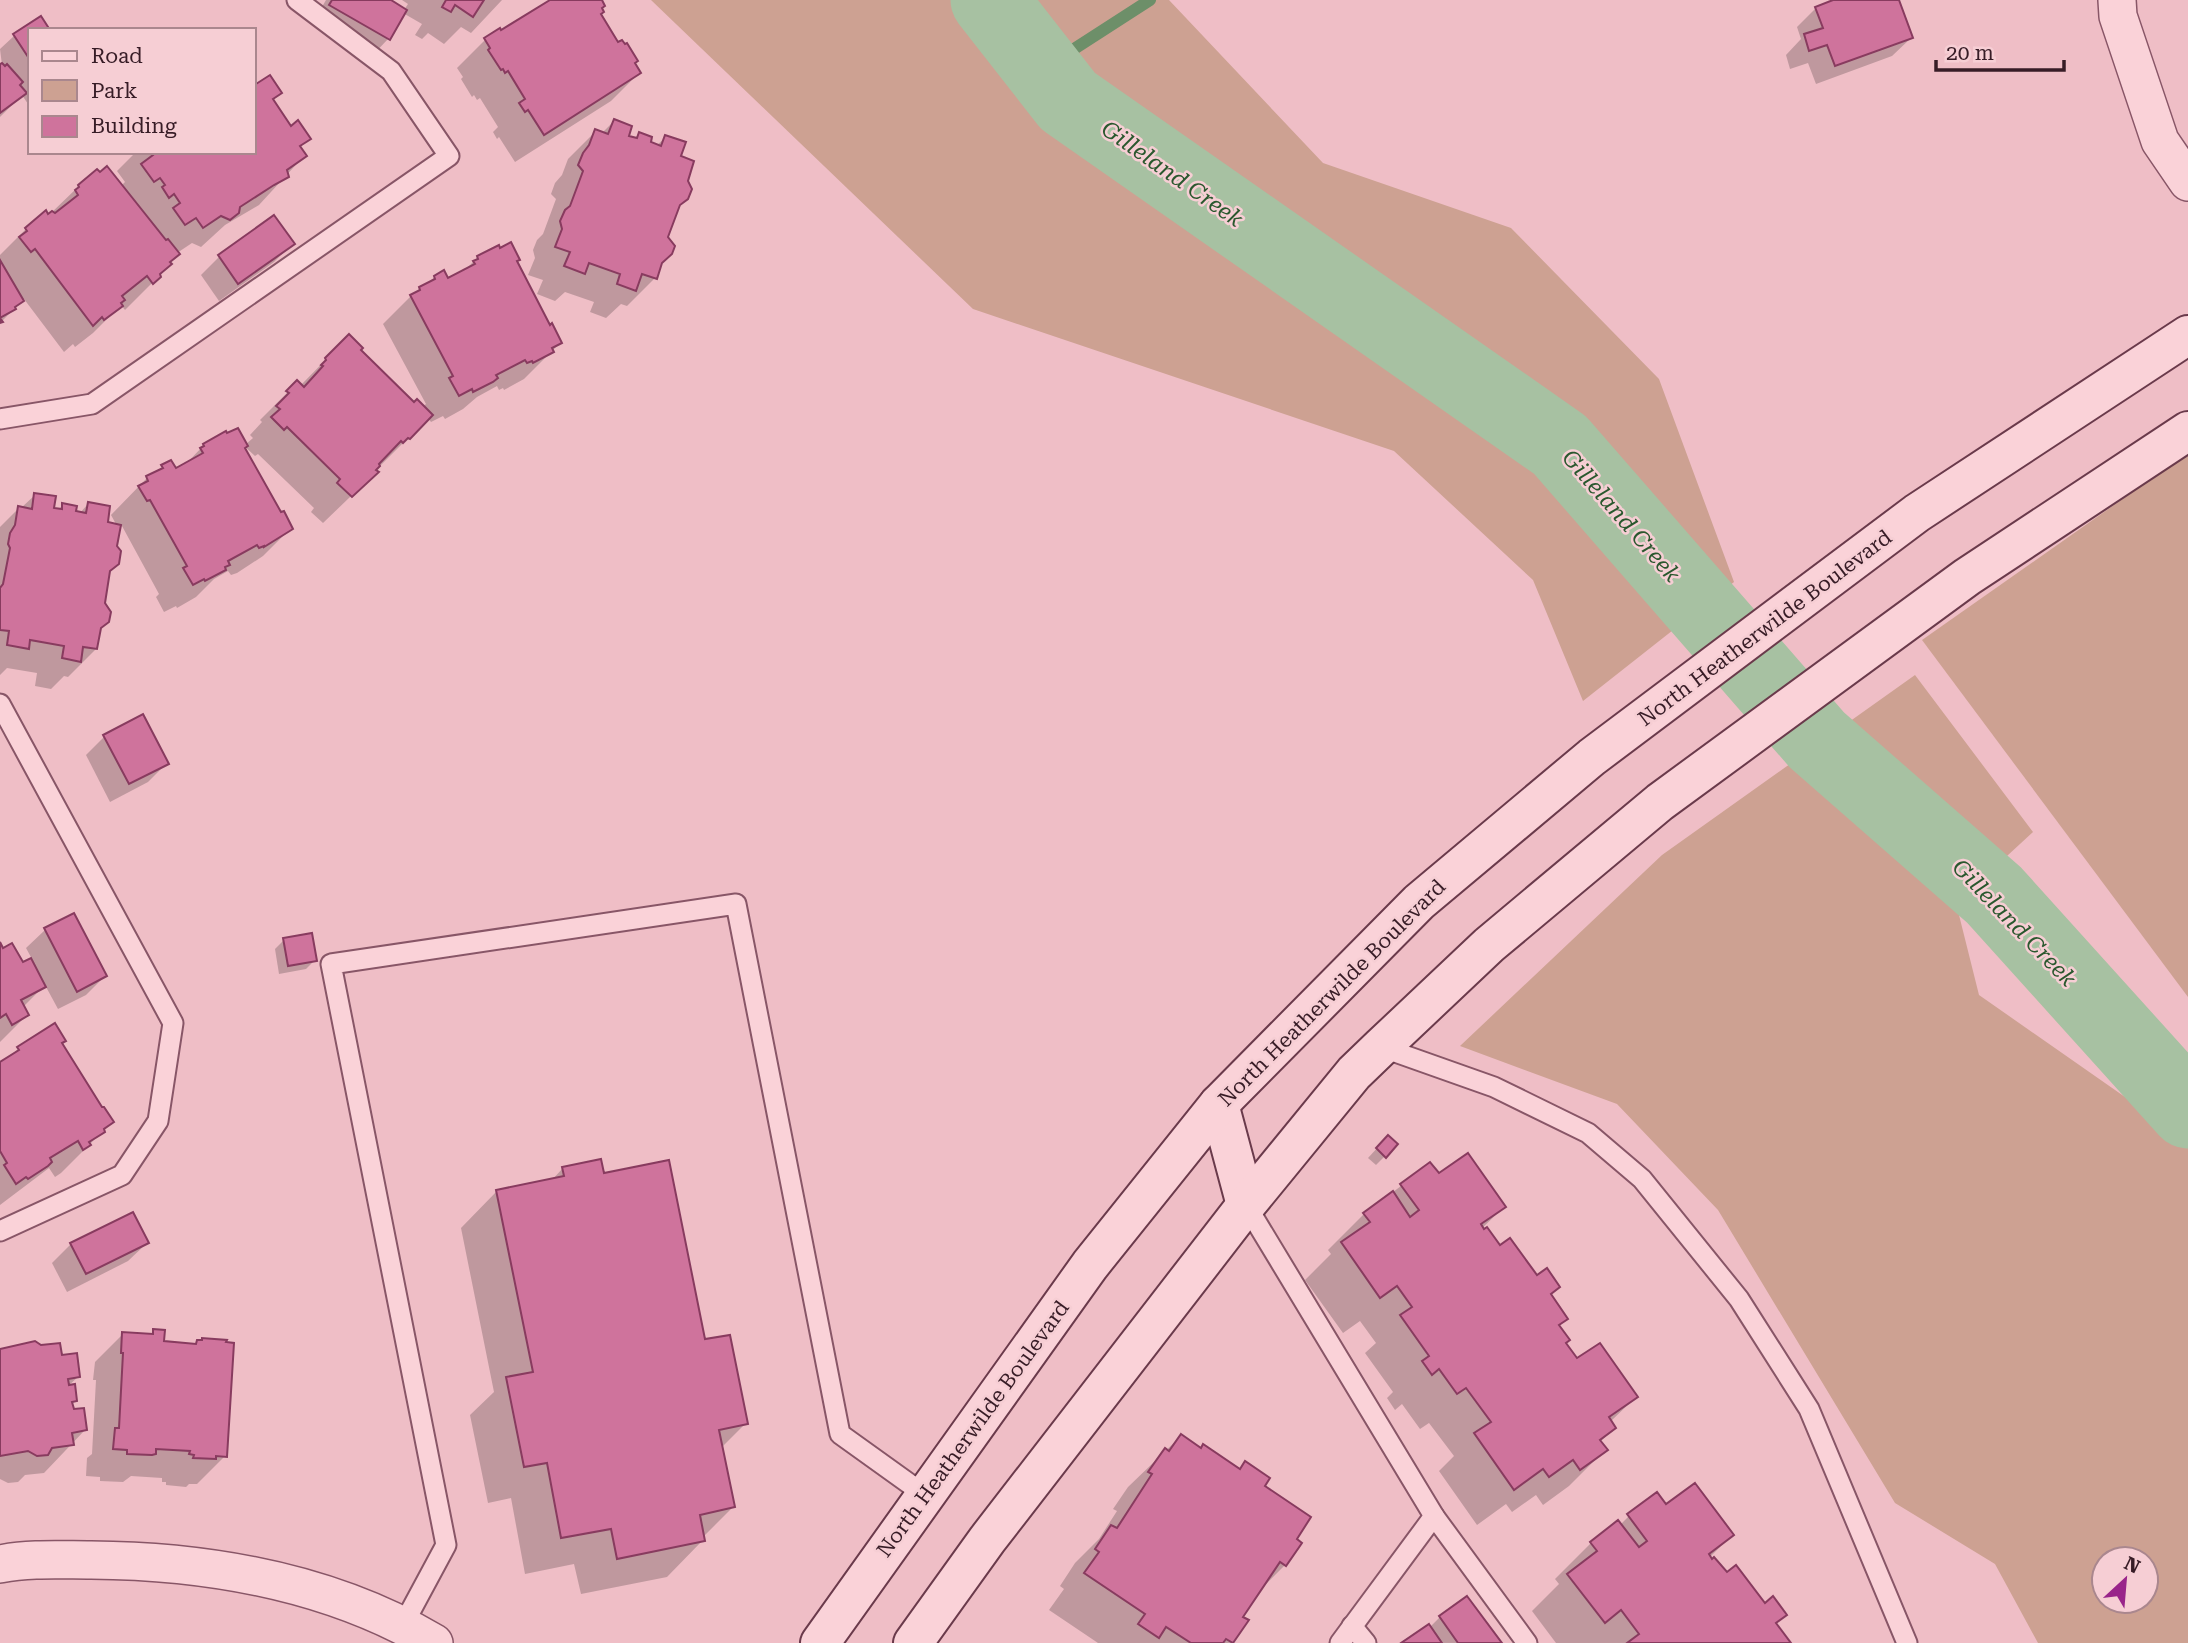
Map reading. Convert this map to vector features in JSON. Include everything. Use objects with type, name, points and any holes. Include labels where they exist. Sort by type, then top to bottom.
[{"type":"main road","name":"North Heatherwilde Boulevard","points":[[820,1643],[1090,1265],[1220,1104],[1419,902],[1592,757],[1917,513],[2188,335]]},
{"type":"main road","points":[[913,1643],[987,1540],[1246,1205],[1354,1073],[1381,1047],[1489,945],[1660,802],[1967,577],[2188,431]]},
{"type":"main road","points":[[1220,1104],[1246,1205]]},
{"type":"street","points":[[2117,0],[2118,16],[2160,141],[2188,182]]},
{"type":"street","points":[[0,1564],[137,1560],[263,1577],[321,1592],[403,1625],[434,1643]]},
{"type":"lane","points":[[0,419],[93,404],[449,156],[391,71],[297,0]]},
{"type":"lane","points":[[0,704],[173,1023],[158,1121],[122,1175],[0,1231]]},
{"type":"lane","points":[[403,1625],[446,1545],[331,964],[736,904],[840,1434],[925,1495]]},
{"type":"lane","points":[[1381,1047],[1494,1087],[1588,1133],[1642,1179],[1739,1299],[1809,1409],[1908,1643]]},
{"type":"lane","points":[[1246,1205],[1434,1516],[1527,1643]]},
{"type":"lane","points":[[1340,1643],[1434,1516]]},
{"type":"lane","points":[[1352,1626],[1366,1643]]},
{"type":"green space","points":[[651,0],[1169,0],[1323,163],[1511,228],[1659,379],[1734,582],[1583,701],[1533,580],[1394,451],[973,309]]},
{"type":"green space","points":[[2188,453],[2188,997],[1922,640]]},
{"type":"green space","points":[[1915,675],[2033,832],[1956,903],[1979,995],[2188,1141],[2188,1643],[2038,1643],[1995,1564],[1895,1503],[1718,1210],[1617,1104],[1460,1046],[1662,855]]},
{"type":"building","points":[[332,0],[391,0],[407,10],[390,40],[329,5]]},
{"type":"building","points":[[446,0],[484,0],[473,17],[455,5],[451,12],[442,7]]},
{"type":"building","points":[[550,0],[602,0],[605,6],[601,14],[618,42],[622,40],[627,43],[638,61],[635,63],[641,73],[544,135],[528,110],[525,112],[519,103],[525,99],[508,71],[505,73],[501,70],[484,38]]},
{"type":"building","points":[[1833,0],[1899,0],[1913,38],[1835,66],[1827,45],[1809,51],[1804,34],[1823,28],[1815,7]]},
{"type":"building","points":[[41,16],[49,28],[28,28],[28,57],[13,34]]},
{"type":"building","points":[[0,64],[5,66],[7,64],[23,82],[20,85],[27,93],[0,113]]},
{"type":"building","points":[[270,75],[282,93],[273,99],[291,126],[298,120],[311,139],[300,146],[307,156],[287,170],[289,177],[240,207],[239,213],[230,220],[221,216],[203,228],[196,218],[185,225],[173,208],[180,203],[174,194],[169,198],[160,178],[154,182],[141,164],[152,154],[256,154],[256,84]]},
{"type":"building","points":[[614,119],[632,126],[629,136],[637,138],[639,132],[652,137],[651,142],[661,146],[665,135],[686,142],[681,156],[694,161],[688,181],[692,189],[688,199],[680,205],[668,237],[675,246],[672,254],[662,263],[657,279],[642,274],[636,291],[617,284],[620,274],[589,263],[585,274],[564,266],[570,252],[555,247],[562,229],[560,221],[570,206],[583,171],[578,165],[583,153],[595,129],[608,134]]},
{"type":"building","points":[[107,166],[180,254],[153,284],[147,276],[122,296],[125,300],[121,303],[123,306],[104,320],[102,317],[93,326],[35,249],[31,252],[19,237],[27,231],[25,228],[46,210],[48,214],[52,211],[55,213],[78,195],[75,190],[78,185],[97,169],[100,172]]},
{"type":"building","points":[[274,215],[295,244],[238,284],[218,255]]},
{"type":"building","points":[[511,242],[520,260],[517,261],[562,343],[552,348],[554,352],[533,363],[527,363],[525,360],[496,375],[498,378],[493,382],[459,396],[449,378],[453,376],[410,295],[444,270],[448,278],[475,264],[473,261],[478,259],[477,256]]},
{"type":"building","points":[[0,260],[24,301],[0,318]]},
{"type":"building","points":[[349,334],[363,348],[361,350],[414,402],[417,399],[433,415],[410,439],[403,443],[401,441],[379,464],[376,470],[379,472],[352,497],[337,483],[340,479],[287,427],[284,430],[271,417],[280,409],[276,406],[289,393],[286,391],[297,380],[304,387],[323,366],[321,365],[325,358]]},
{"type":"building","points":[[238,428],[248,446],[245,448],[293,529],[264,547],[259,548],[257,545],[228,561],[230,565],[225,567],[226,570],[193,585],[183,568],[187,566],[150,500],[147,501],[138,486],[148,481],[146,476],[163,468],[161,465],[171,460],[176,468],[203,453],[200,448],[203,444],[226,431],[227,433]]},
{"type":"building","points":[[34,493],[56,496],[54,508],[62,509],[62,503],[77,506],[76,511],[86,513],[88,502],[110,506],[108,522],[121,525],[117,546],[121,551],[119,564],[110,571],[105,603],[111,612],[109,622],[101,628],[97,649],[83,647],[81,662],[62,658],[64,646],[30,640],[29,649],[7,645],[9,631],[0,630],[0,588],[10,548],[10,533],[15,525],[18,506],[32,509]]},
{"type":"building","points":[[143,714],[169,764],[129,784],[103,735]]},
{"type":"building","points":[[74,913],[107,976],[77,992],[44,928]]},
{"type":"building","points":[[312,933],[317,961],[288,966],[283,938]]},
{"type":"building","points":[[0,942],[3,948],[12,943],[23,962],[31,958],[46,987],[21,1000],[29,1015],[12,1025],[6,1014],[0,1018]]},
{"type":"building","points":[[55,1023],[66,1041],[62,1043],[114,1122],[104,1129],[105,1132],[89,1142],[91,1145],[83,1150],[78,1141],[50,1158],[52,1162],[48,1166],[16,1184],[4,1165],[7,1163],[0,1151],[0,1062],[19,1050],[17,1047]]},
{"type":"building","points":[[1388,1135],[1398,1144],[1386,1158],[1376,1148]]},
{"type":"building","points":[[1468,1153],[1506,1207],[1481,1224],[1484,1229],[1487,1227],[1500,1245],[1510,1238],[1537,1275],[1547,1268],[1560,1287],[1551,1294],[1568,1319],[1559,1325],[1570,1340],[1566,1343],[1577,1358],[1600,1343],[1638,1397],[1609,1417],[1616,1428],[1600,1440],[1608,1450],[1580,1470],[1573,1460],[1549,1477],[1543,1469],[1514,1490],[1474,1433],[1491,1422],[1466,1388],[1457,1394],[1439,1369],[1432,1375],[1422,1361],[1429,1356],[1400,1315],[1412,1307],[1397,1286],[1380,1298],[1341,1242],[1370,1222],[1363,1213],[1393,1191],[1410,1217],[1419,1210],[1400,1184],[1430,1162],[1439,1173]]},
{"type":"building","points":[[601,1159],[604,1173],[669,1160],[705,1339],[730,1335],[748,1424],[719,1430],[735,1507],[700,1515],[705,1541],[617,1559],[611,1529],[561,1538],[547,1463],[524,1467],[506,1377],[533,1372],[496,1190],[564,1176],[562,1167]]},
{"type":"building","points":[[133,1212],[149,1243],[86,1274],[70,1243]]},
{"type":"building","points":[[153,1329],[165,1330],[164,1341],[196,1344],[197,1340],[202,1338],[234,1343],[227,1457],[193,1458],[194,1455],[189,1454],[190,1451],[156,1449],[156,1454],[152,1455],[127,1454],[127,1450],[113,1449],[115,1428],[119,1428],[122,1332],[153,1334]]},
{"type":"building","points":[[35,1341],[41,1345],[60,1343],[62,1355],[77,1353],[80,1377],[68,1379],[69,1385],[75,1384],[77,1401],[72,1402],[74,1409],[84,1408],[87,1430],[72,1433],[74,1445],[52,1448],[48,1455],[37,1456],[28,1451],[0,1456],[0,1349]]},
{"type":"building","points":[[1181,1434],[1201,1448],[1203,1444],[1240,1469],[1245,1461],[1270,1478],[1265,1486],[1311,1517],[1297,1539],[1302,1543],[1286,1566],[1280,1562],[1243,1617],[1249,1620],[1233,1643],[1226,1639],[1223,1643],[1191,1643],[1166,1627],[1159,1638],[1138,1624],[1145,1614],[1084,1573],[1099,1552],[1095,1549],[1111,1525],[1117,1528],[1152,1474],[1148,1472],[1165,1448],[1169,1451]]},
{"type":"building","points":[[1695,1483],[1734,1535],[1709,1554],[1712,1559],[1714,1557],[1727,1572],[1736,1565],[1765,1603],[1773,1596],[1787,1615],[1776,1623],[1791,1643],[1627,1643],[1639,1634],[1621,1610],[1605,1623],[1567,1574],[1597,1551],[1590,1542],[1618,1520],[1639,1547],[1647,1541],[1627,1514],[1657,1492],[1666,1504]]},
{"type":"building","points":[[1467,1596],[1502,1643],[1458,1643],[1439,1616]]},
{"type":"building","points":[[1429,1624],[1442,1643],[1401,1643]]},
{"type":"waterway","name":"Gilleland Creek","points":[[989,0],[1068,101],[1560,445],[1817,740],[1994,895],[2188,1110]]},
{"type":"waterway","points":[[1043,69],[1150,0]]}]
